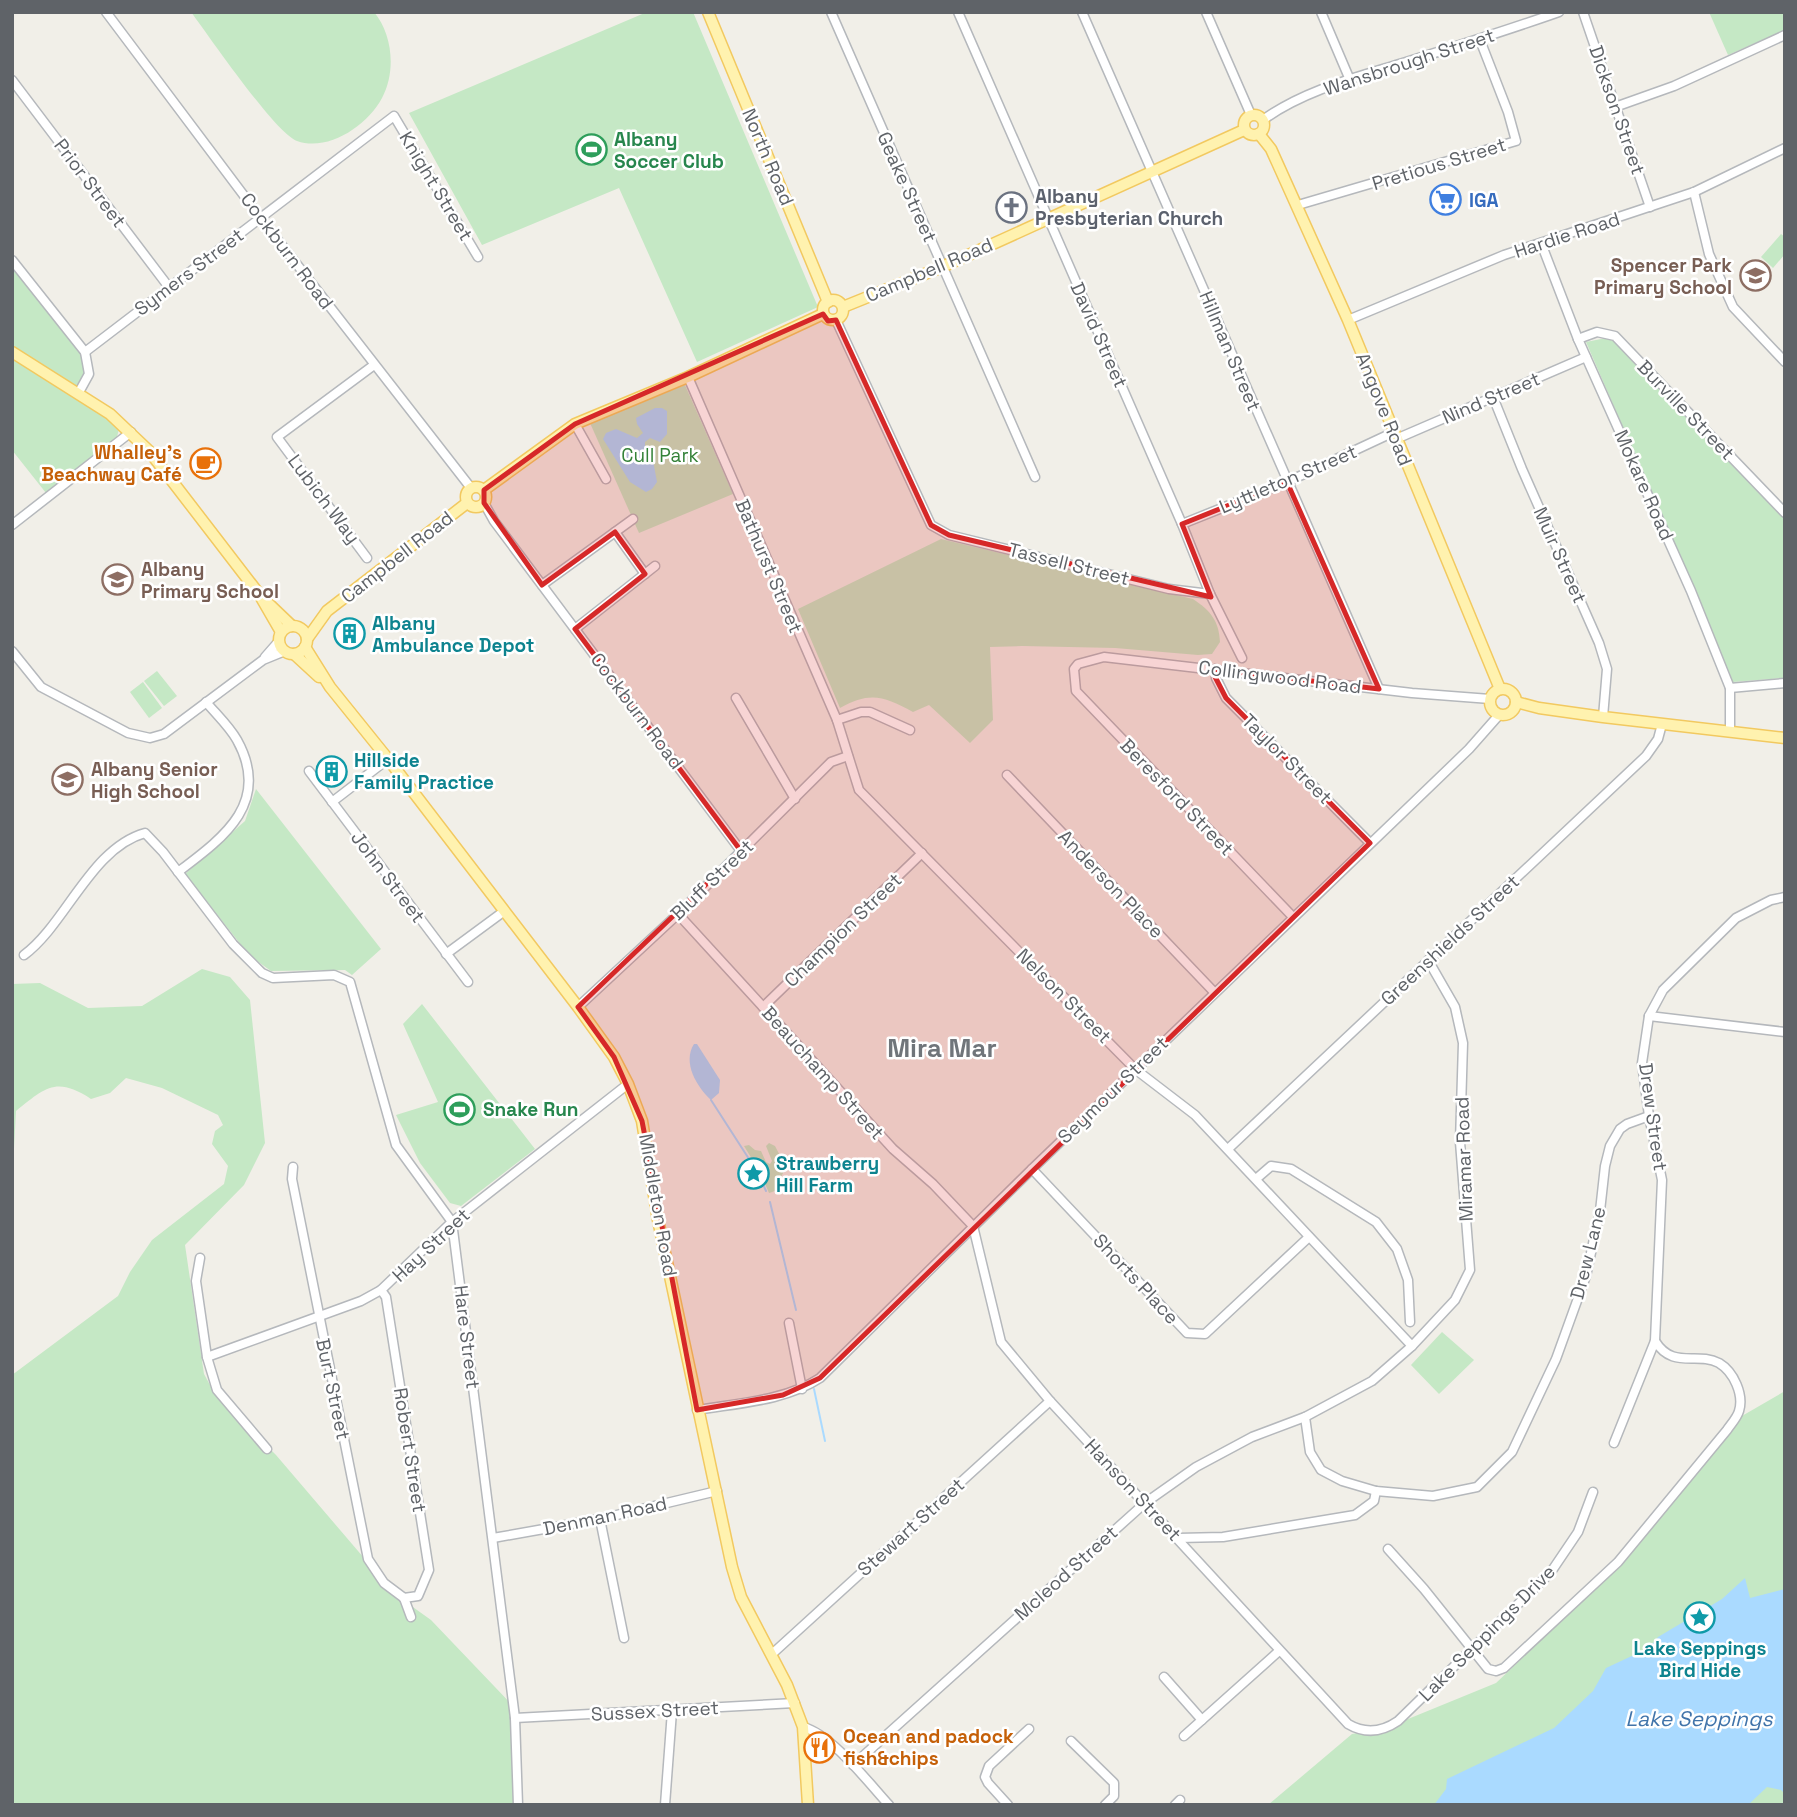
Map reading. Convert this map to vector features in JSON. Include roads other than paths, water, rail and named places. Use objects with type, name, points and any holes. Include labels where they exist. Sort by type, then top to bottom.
[{"type":"main road","name":"North Road","points":[[708,12],[828,302]]},
{"type":"main road","points":[[1251,115],[1258,115],[1263,120],[1264,128],[1259,134],[1253,135],[1244,130],[1244,121],[1251,115]]},
{"type":"main road","name":"Campbell Road","points":[[843,307],[942,267],[1244,130]]},
{"type":"main road","name":"Angove Road","points":[[1259,134],[1270,149],[1297,205],[1348,320],[1500,689]]},
{"type":"main road","points":[[828,302],[838,302],[843,307],[842,315],[836,320],[829,320],[823,314],[823,307],[828,302]]},
{"type":"main road","points":[[484,490],[575,424],[688,377],[823,314]]},
{"type":"main road","points":[[12,352],[110,414],[131,432],[168,474],[259,594],[280,636]]},
{"type":"main road","points":[[478,486],[484,490],[484,503],[477,507],[467,503],[465,496],[471,488],[478,486]]},
{"type":"main road","name":"Campbell Road","points":[[280,636],[327,611],[467,503]]},
{"type":"main road","points":[[259,594],[296,627]]},
{"type":"main road","name":"Campbell Road","points":[[306,643],[327,611]]},
{"type":"main road","name":"Middleton Road","points":[[296,627],[330,687]]},
{"type":"main road","name":"Middleton Road","points":[[280,636],[290,652],[330,687],[388,759],[578,1007],[614,1057],[628,1084],[642,1121],[658,1220],[732,1567],[741,1597],[772,1654],[803,1727],[808,1805]]},
{"type":"main road","points":[[290,652],[306,643]]},
{"type":"main road","points":[[1500,689],[1508,690],[1514,695],[1514,710],[1507,715],[1499,715],[1491,709],[1490,699],[1494,692],[1500,689]]},
{"type":"main road","points":[[1516,702],[1603,717],[1785,738]]},
{"type":"street","name":"Cockburn Road","points":[[106,12],[260,217],[471,488]]},
{"type":"street","name":"Geake Street","points":[[831,12],[1035,477]]},
{"type":"street","name":"David Street","points":[[958,12],[1182,524],[1210,594],[1242,658]]},
{"type":"street","name":"Hillman Street","points":[[1082,12],[1379,689]]},
{"type":"street","points":[[1206,12],[1251,115]]},
{"type":"street","points":[[1321,12],[1350,80]]},
{"type":"street","name":"Wansbrough Street","points":[[1263,120],[1277,109],[1350,80],[1480,40],[1559,12]]},
{"type":"street","name":"Dickson Street","points":[[1583,12],[1650,207]]},
{"type":"street","points":[[1615,107],[1674,86],[1785,35]]},
{"type":"street","name":"Pretious Street","points":[[1297,205],[1517,141],[1480,40]]},
{"type":"street","name":"Prior Street","points":[[12,80],[168,286]]},
{"type":"street","name":"Symers Street","points":[[85,352],[394,116]]},
{"type":"street","name":"Knight Street","points":[[394,116],[478,257]]},
{"type":"street","name":"Hardie Road","points":[[1348,320],[1475,267],[1694,192],[1785,148]]},
{"type":"street","points":[[1694,192],[1709,254],[1733,307],[1785,362]]},
{"type":"street","name":"Mokare Road","points":[[1541,243],[1586,357],[1691,591],[1730,688],[1730,731]]},
{"type":"street","points":[[12,260],[85,352],[89,374],[78,394]]},
{"type":"street","name":"Tassell Street","points":[[836,320],[931,525],[949,535],[1169,589],[1210,594]]},
{"type":"street","name":"Burville Street","points":[[1578,338],[1597,332],[1615,337],[1785,513]]},
{"type":"street","name":"Nind Street","points":[[1395,436],[1586,357]]},
{"type":"street","name":"Lubich Way","points":[[367,558],[277,437],[374,365]]},
{"type":"street","name":"Bathurst Street","points":[[688,377],[836,720],[849,756]]},
{"type":"street","name":"Muir Street","points":[[1493,397],[1608,669],[1603,717]]},
{"type":"street","points":[[575,424],[606,479]]},
{"type":"street","points":[[12,525],[131,432]]},
{"type":"street","name":"Lyttleton Street","points":[[1182,524],[1395,436]]},
{"type":"street","name":"Cockburn Road","points":[[484,503],[494,521],[741,851]]},
{"type":"street","points":[[542,585],[633,519]]},
{"type":"street","points":[[615,532],[645,574]]},
{"type":"street","points":[[575,629],[655,566]]},
{"type":"street","points":[[12,651],[41,687],[128,733],[150,738],[164,734],[263,660],[280,636]]},
{"type":"street","points":[[263,660],[290,652]]},
{"type":"street","name":"Collingwood Road","points":[[1074,669],[1078,664],[1104,657],[1490,699]]},
{"type":"street","name":"Beresford Street","points":[[1074,669],[1076,691],[1293,917]]},
{"type":"street","name":"Taylor Street","points":[[1215,669],[1216,678],[1226,698],[1370,843]]},
{"type":"street","points":[[1730,688],[1785,683]]},
{"type":"street","points":[[736,698],[795,799]]},
{"type":"street","points":[[24,955],[36,946],[74,895],[115,849],[130,837],[145,833],[159,846],[178,872],[233,826],[246,803],[247,763],[237,739],[206,702]]},
{"type":"street","points":[[836,720],[870,712],[910,730]]},
{"type":"street","name":"Seymour Street","points":[[697,1409],[783,1395],[820,1378],[1214,992],[1469,749],[1499,715]]},
{"type":"street","name":"Greenshields Street","points":[[1228,1149],[1646,756],[1658,739],[1662,724]]},
{"type":"street","name":"Bluff Street","points":[[578,1007],[678,914],[831,762],[849,756]]},
{"type":"street","name":"Nelson Street","points":[[849,756],[859,790],[1136,1069],[1195,1115],[1412,1346]]},
{"type":"street","points":[[332,802],[388,759]]},
{"type":"street","name":"John Street","points":[[309,771],[468,982]]},
{"type":"street","name":"Anderson Place","points":[[1007,775],[1214,992]]},
{"type":"street","name":"Champion Street","points":[[763,1007],[922,853]]},
{"type":"street","name":"Hare Street","points":[[178,872],[233,944],[262,973],[274,978],[334,975],[350,982],[396,1145],[452,1222],[515,1718],[518,1805]]},
{"type":"street","name":"Drew Street","points":[[1655,1341],[1662,1180],[1642,1063],[1649,1016],[1663,990],[1735,918],[1771,900],[1785,897]]},
{"type":"street","points":[[446,954],[503,912]]},
{"type":"street","name":"Beauchamp Street","points":[[678,914],[892,1149],[933,1184],[973,1227]]},
{"type":"street","name":"Miramar Road","points":[[1305,1418],[1372,1381],[1412,1346],[1455,1300],[1470,1270],[1460,1142],[1463,1043],[1455,1007],[1428,960]]},
{"type":"street","points":[[1649,1016],[1785,1032]]},
{"type":"street","name":"Hay Street","points":[[206,1357],[361,1301],[382,1290],[452,1222],[628,1084]]},
{"type":"street","name":"Drew Lane","points":[[1305,1418],[1310,1452],[1321,1470],[1342,1481],[1376,1491],[1433,1496],[1477,1487],[1512,1452],[1560,1348],[1586,1276],[1601,1211],[1605,1166],[1610,1146],[1620,1129],[1649,1116]]},
{"type":"street","name":"Burt Street","points":[[293,1167],[292,1179],[318,1317],[369,1559],[384,1583],[404,1598]]},
{"type":"street","points":[[1256,1179],[1271,1167],[1291,1169],[1376,1222],[1397,1249],[1408,1280],[1410,1322]]},
{"type":"street","name":"Shorts Place","points":[[1032,1169],[1187,1333],[1205,1334],[1309,1237]]},
{"type":"street","name":"Hanson Street","points":[[973,1227],[1001,1342],[1050,1401],[1348,1724]]},
{"type":"street","points":[[200,1258],[196,1281],[206,1357],[217,1391],[267,1449]]},
{"type":"street","name":"Robert Street","points":[[382,1290],[386,1297],[429,1570],[418,1595],[404,1598]]},
{"type":"street","points":[[789,1323],[802,1388]]},
{"type":"street","points":[[1388,1549],[1472,1650],[1492,1671],[1499,1670],[1510,1663],[1618,1562],[1735,1419],[1739,1411],[1740,1394],[1732,1377],[1723,1367],[1707,1360],[1682,1360],[1670,1356],[1655,1341],[1614,1443]]},
{"type":"street","name":"Stewart Street","points":[[772,1654],[1050,1401]]},
{"type":"street","name":"Mcleod Street","points":[[853,1765],[1145,1503],[1196,1467],[1252,1437],[1305,1418]]},
{"type":"street","name":"Denman Road","points":[[493,1538],[600,1519],[717,1491]]},
{"type":"street","points":[[1178,1538],[1223,1537],[1355,1515],[1374,1501],[1376,1491]]},
{"type":"street","name":"Lake Seppings Drive","points":[[1348,1724],[1369,1731],[1394,1724],[1532,1593],[1564,1556],[1578,1532],[1593,1492]]},
{"type":"street","points":[[600,1519],[624,1638]]},
{"type":"street","points":[[404,1598],[411,1617]]},
{"type":"street","points":[[1184,1736],[1279,1651]]},
{"type":"street","points":[[1164,1677],[1202,1720]]},
{"type":"street","name":"Sussex Street","points":[[515,1718],[795,1703]]},
{"type":"street","points":[[665,1805],[672,1711]]},
{"type":"street","points":[[803,1727],[815,1730],[853,1765],[889,1805]]},
{"type":"street","points":[[1008,1805],[985,1777],[989,1766],[1029,1729]]},
{"type":"street","points":[[1071,1741],[1114,1783],[1114,1796],[1105,1805]]},
{"type":"water","points":[[655,408],[667,411],[667,434],[660,442],[650,438],[645,442],[652,455],[657,482],[646,492],[630,482],[603,439],[606,433],[616,429],[637,438],[643,433],[636,418]]},
{"type":"water","points":[[694,1044],[697,1044],[720,1080],[719,1093],[711,1100],[696,1082],[690,1067]]},
{"type":"water","name":"Lake Seppings","points":[[1745,1578],[1750,1598],[1785,1589],[1785,1794],[1781,1790],[1767,1787],[1748,1805],[1434,1805],[1446,1789],[1447,1779],[1554,1728],[1593,1691],[1606,1668],[1649,1648],[1658,1637],[1722,1599]]},
{"type":"waterway","points":[[711,1100],[758,1173],[766,1191]]},
{"type":"waterway","points":[[770,1202],[796,1310]]},
{"type":"waterway","points":[[814,1389],[825,1441]]},
{"type":"place","name":"Albany Soccer Club","points":[[591,150]]},
{"type":"place","name":"IGA","points":[[1446,200]]},
{"type":"place","name":"Albany Presbyterian Church","points":[[1012,207]]},
{"type":"place","name":"Spencer Park Primary School","points":[[1755,276]]},
{"type":"place","name":"Whalley's Beachway Café","points":[[205,463]]},
{"type":"place","name":"Albany Primary School","points":[[118,580]]},
{"type":"place","name":"Albany Ambulance Depot","points":[[349,634]]},
{"type":"place","name":"Hillside Family Practice","points":[[331,771]]},
{"type":"place","name":"Albany Senior High School","points":[[68,780]]},
{"type":"place","name":"Snake Run","points":[[460,1109]]},
{"type":"place","name":"Strawberry Hill Farm","points":[[753,1174]]},
{"type":"place","name":"Lake Seppings Bird Hide","points":[[1700,1617]]},
{"type":"place","name":"Ocean and padock fish&chips","points":[[820,1747]]},
{"type":"district","name":"Mira Mar","points":[[942,1048]]},
{"type":"park label","name":"Cull Park","points":[[660,455]]}]
